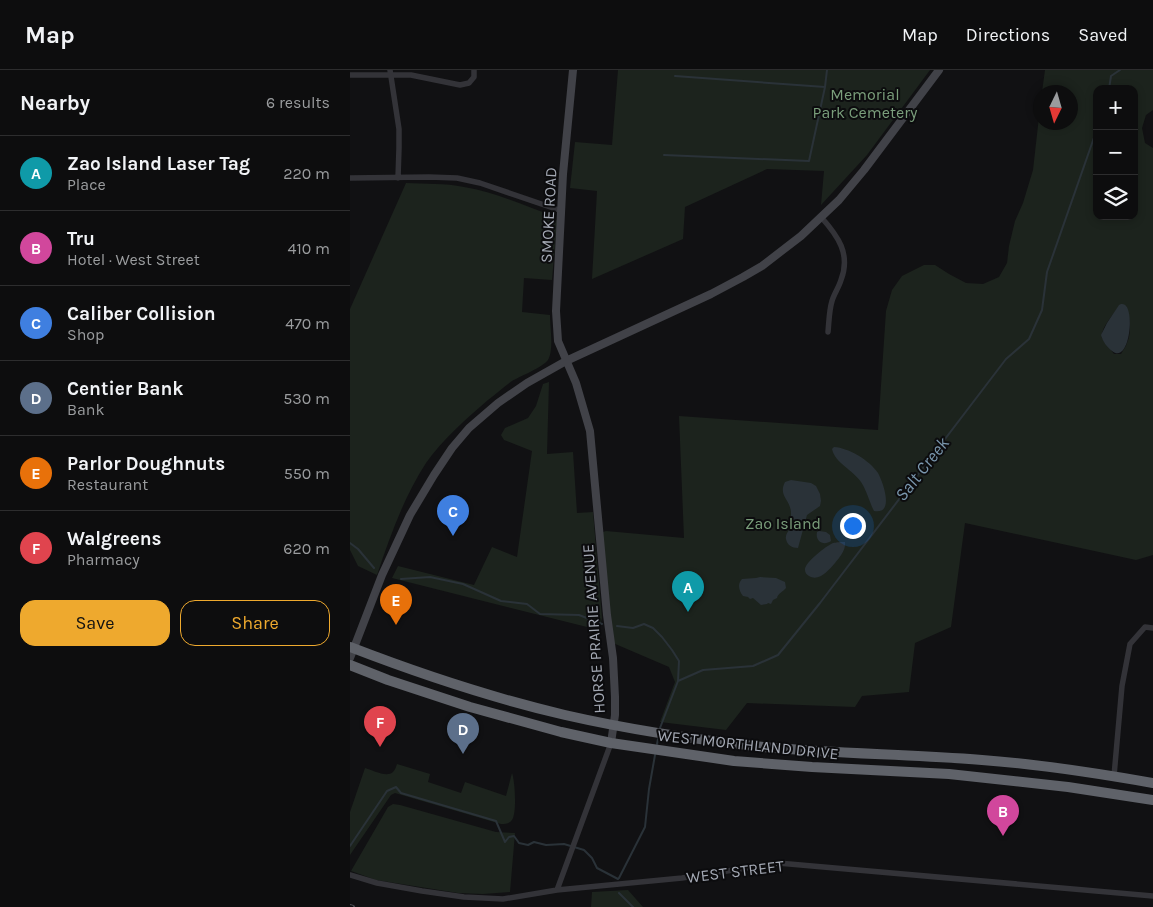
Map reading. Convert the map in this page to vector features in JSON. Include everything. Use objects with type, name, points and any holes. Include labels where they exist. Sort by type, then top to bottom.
[{"type":"highway","name":"WEST MORTHLAND DRIVE","points":[[351,651],[493,695],[562,714],[665,734],[765,747],[982,760],[1074,770],[1153,783]]},
{"type":"highway","name":"WEST MORTHLAND DRIVE","points":[[350,665],[388,680],[470,707],[561,732],[611,743],[734,761],[949,774],[1068,786],[1153,800]]},
{"type":"main road","name":"SMOKE ROAD","points":[[566,361],[558,341],[556,311],[564,174],[573,70]]},
{"type":"main road","points":[[351,651],[410,514],[452,448],[469,428],[498,403],[528,382],[566,361],[712,294],[762,266],[801,236],[839,200],[864,170],[939,70]]},
{"type":"main road","name":"HORSE PRAIRIE AVENUE","points":[[566,361],[576,383],[590,431],[615,697],[611,743]]},
{"type":"street","points":[[350,75],[391,72],[426,77],[460,85],[469,83],[474,77],[474,70]]},
{"type":"street","points":[[391,72],[399,130],[398,178]]},
{"type":"street","points":[[350,178],[446,177],[469,180],[562,211]]},
{"type":"street","points":[[821,217],[834,231],[844,255],[844,269],[831,304],[828,332]]},
{"type":"street","points":[[1114,776],[1122,686],[1130,644],[1145,627],[1153,628]]},
{"type":"street","name":"HORSE PRAIRIE AVENUE","points":[[557,890],[611,743]]},
{"type":"street","name":"WEST STREET","points":[[350,874],[377,883],[422,892],[502,899],[557,890],[682,878],[778,863],[1153,896]]},
{"type":"street","points":[[502,899],[502,907]]},
{"type":"green space","name":"Memorial Park Cemetery","points":[[618,70],[930,70],[867,155],[821,205],[824,171],[767,169],[685,207],[683,239],[592,279],[597,191],[570,188],[575,142],[612,145]]},
{"type":"green space","name":"Zao Island","points":[[1045,70],[1153,70],[1153,110],[1146,115],[1142,128],[1145,143],[1153,148],[1153,555],[1136,560],[965,523],[951,627],[915,643],[909,692],[862,696],[855,707],[747,703],[726,730],[660,722],[675,682],[669,667],[613,643],[602,535],[606,531],[684,538],[679,416],[878,430],[886,311],[892,290],[902,276],[924,265],[935,265],[966,283],[983,284],[999,277],[1007,263],[1015,221],[1023,203],[1033,170],[1038,130],[1078,130],[1078,85],[1043,85]],"holes":[[[1119,306],[1126,306],[1130,334],[1121,354],[1114,354],[1102,338],[1103,329]]]},
{"type":"green space","points":[[406,183],[450,185],[476,189],[554,216],[557,221],[552,280],[524,278],[522,312],[550,315],[551,350],[550,356],[545,363],[512,381],[488,400],[432,454],[404,503],[377,575],[358,566],[350,550],[350,309]]},
{"type":"green space","points":[[549,382],[547,454],[573,452],[577,513],[593,512],[602,618],[599,630],[392,578],[398,566],[474,585],[492,547],[517,557],[532,451],[504,440],[501,435],[505,428],[528,418],[536,406],[543,384]]},
{"type":"green space","points":[[397,764],[430,774],[428,782],[461,793],[465,782],[506,796],[512,773],[515,797],[514,816],[508,823],[501,824],[395,793],[391,795],[350,855],[350,812],[365,768],[379,773],[390,774]]},
{"type":"green space","points":[[393,804],[496,832],[515,833],[510,892],[458,893],[376,880],[351,871],[388,807]]},
{"type":"green space","points":[[628,890],[643,907],[591,907],[592,892]]},
{"type":"shaded area","points":[[1121,304],[1125,305],[1128,310],[1130,326],[1129,336],[1123,351],[1118,353],[1108,348],[1101,335]]},
{"type":"shaded area","points":[[834,447],[852,452],[874,468],[880,477],[886,497],[884,508],[880,511],[874,511],[861,482],[840,462],[832,449]]},
{"type":"shaded area","points":[[791,480],[811,483],[816,486],[821,501],[820,506],[807,515],[798,548],[790,546],[786,538],[790,528],[791,512],[783,487],[785,482]]},
{"type":"shaded area","points":[[817,532],[830,535],[831,541],[823,543],[819,541]]},
{"type":"shaded area","points":[[845,542],[844,551],[830,569],[820,576],[809,576],[805,571],[808,563],[833,543]]},
{"type":"shaded area","points":[[776,578],[785,582],[786,588],[771,604],[761,605],[753,598],[750,599],[743,596],[740,592],[739,585],[742,579]]},
{"type":"waterway","points":[[664,155],[809,161],[827,70]]},
{"type":"waterway","name":"Salt Creek","points":[[1110,85],[1111,76],[1120,70]]},
{"type":"waterway","points":[[675,76],[825,87]]},
{"type":"waterway","name":"Salt Creek","points":[[660,728],[678,681],[703,670],[753,666],[778,655],[820,603],[1006,359],[1029,339],[1042,310],[1047,272],[1097,130]]},
{"type":"waterway","points":[[350,543],[358,549],[374,568]]},
{"type":"waterway","points":[[401,579],[430,577],[463,584],[501,601],[527,604],[540,614],[579,615],[602,624]]},
{"type":"waterway","points":[[617,626],[633,628],[644,624],[653,628],[679,661],[678,681]]},
{"type":"waterway","name":"Salt Creek","points":[[657,744],[658,739]]},
{"type":"waterway","name":"Salt Creek","points":[[619,878],[645,827],[655,755]]},
{"type":"waterway","points":[[350,846],[387,791],[396,787],[401,793],[496,821],[505,842],[509,837],[514,836],[519,843],[528,845],[534,842],[546,845],[564,844],[584,850],[592,858],[597,868],[618,879]]},
{"type":"waterway","name":"Salt Creek","points":[[619,893],[633,907]]},
{"type":"place","name":"Caliber Collision","points":[[453,536]]},
{"type":"place","name":"Zao Island Laser Tag","points":[[688,612]]},
{"type":"place","name":"Parlor Doughnuts","points":[[396,625]]},
{"type":"place","name":"Walgreens","points":[[380,747]]},
{"type":"place","name":"Centier Bank","points":[[463,754]]},
{"type":"place","name":"Tru","points":[[1003,836]]}]
